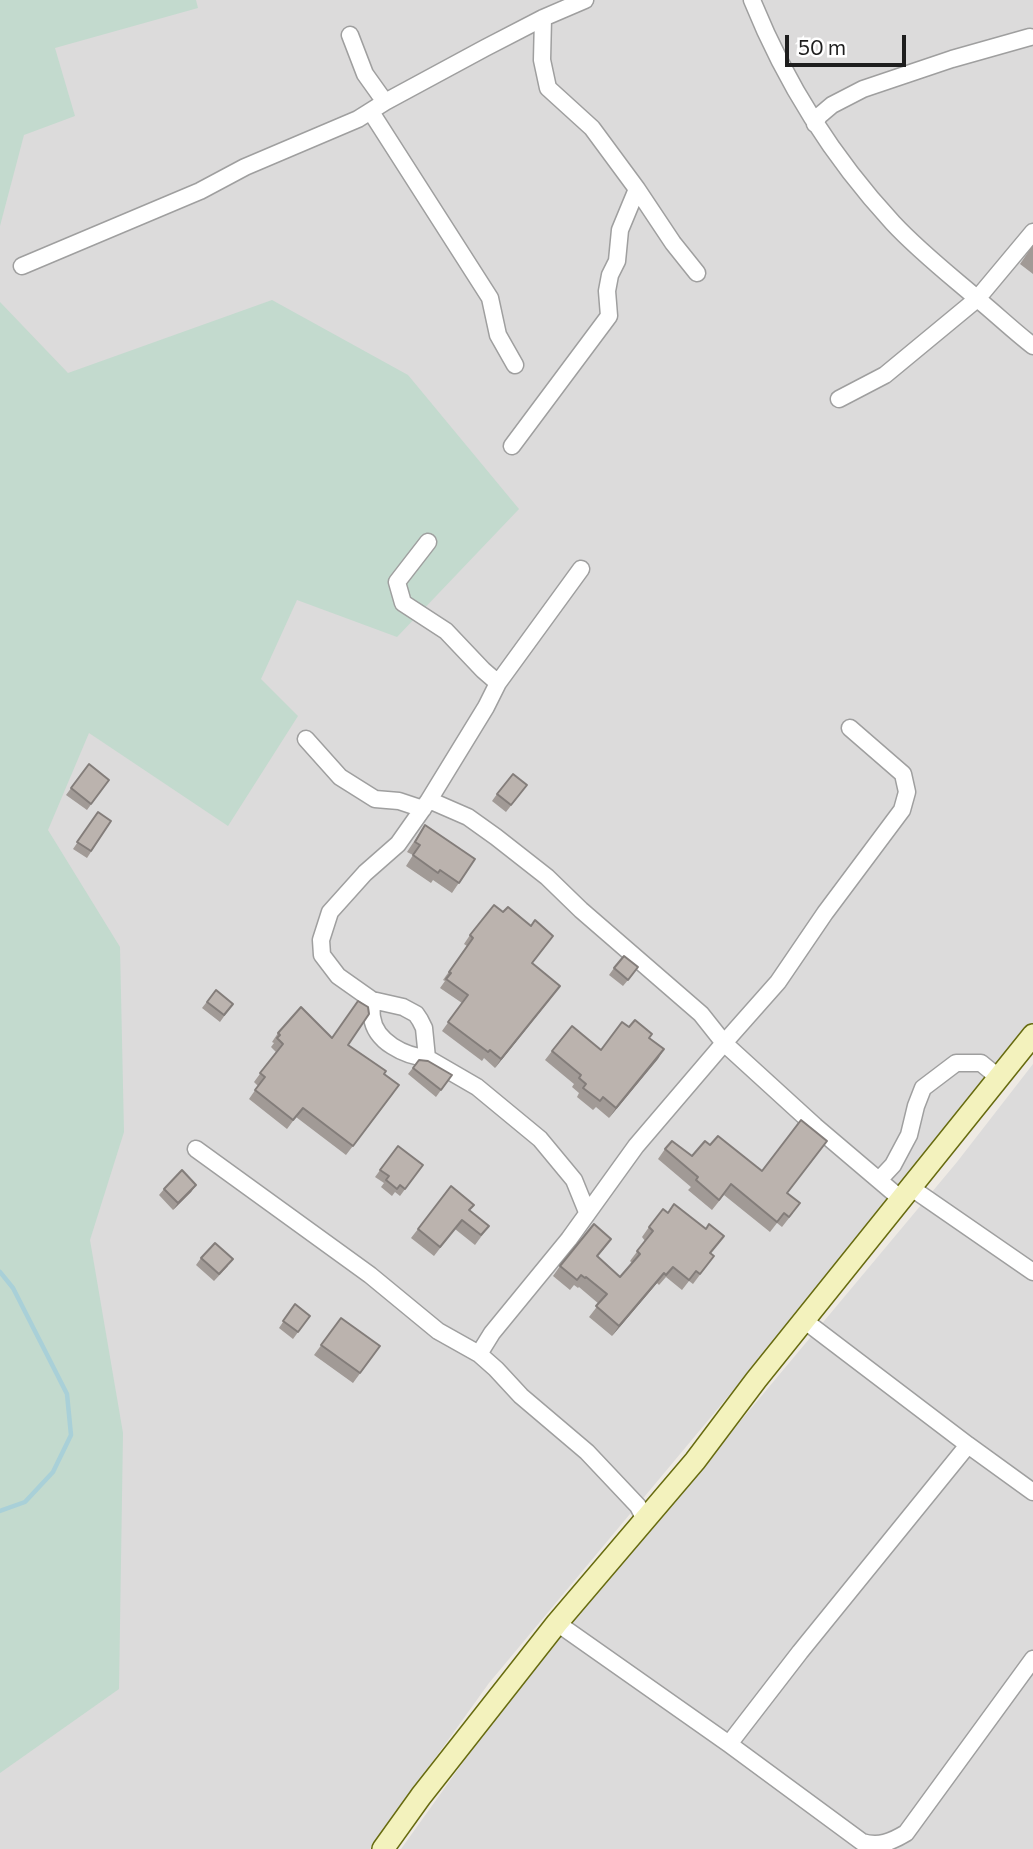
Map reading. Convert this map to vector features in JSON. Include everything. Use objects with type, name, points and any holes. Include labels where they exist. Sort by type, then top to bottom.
[{"type":"street","points":[[22,265],[200,191],[245,167],[371,112],[543,18],[561,4],[585,0]]},
{"type":"street","points":[[752,0],[768,42],[815,124],[861,186],[894,224],[943,271],[1033,346]]},
{"type":"street","points":[[543,18],[542,60],[548,88],[592,128],[697,273]]},
{"type":"street","points":[[350,35],[365,74],[385,102]]},
{"type":"street","points":[[815,124],[819,116],[832,105],[863,89],[952,59],[1030,37]]},
{"type":"street","points":[[371,112],[490,298],[498,335],[515,365]]},
{"type":"street","points":[[512,446],[609,316],[607,291],[610,275],[617,261],[620,230],[637,189]]},
{"type":"street","points":[[839,399],[885,375],[978,299],[1033,232]]},
{"type":"street","points":[[428,542],[397,582],[402,603],[446,631],[498,683]]},
{"type":"street","points":[[427,1058],[424,1028],[416,1014],[403,1007],[372,1000],[338,976],[322,955],[321,940],[330,912],[365,873],[398,845],[486,707],[498,683],[581,569]]},
{"type":"street","points":[[479,1354],[569,1239],[636,1146],[778,982],[825,913],[902,810],[907,793],[903,774],[850,727]]},
{"type":"street","points":[[306,739],[340,777],[375,799],[426,804],[468,817],[496,837],[547,877],[701,1014],[724,1043],[879,1180],[905,1193],[1033,1272]]},
{"type":"street","points":[[372,1000],[372,1020],[381,1036],[394,1047],[414,1057],[427,1058],[477,1087],[540,1139],[574,1180],[587,1212]]},
{"type":"street","points":[[383,1849],[421,1796],[557,1623],[695,1461],[756,1380],[1033,1035]]},
{"type":"street","points":[[879,1180],[893,1165],[909,1135],[923,1088],[956,1063],[981,1063],[998,1077]]},
{"type":"street","points":[[196,1149],[370,1276],[438,1331],[479,1354],[521,1396],[587,1452],[638,1506],[644,1518]]},
{"type":"street","points":[[574,1180],[603,1193]]},
{"type":"street","points":[[805,1321],[1033,1492]]},
{"type":"street","points":[[729,1744],[808,1641],[968,1445]]},
{"type":"street","points":[[557,1623],[862,1842],[873,1845],[885,1844],[906,1833],[1033,1659]]},
{"type":"shaded area","points":[[0,0],[1033,0],[1033,1023],[937,1146],[489,1683],[370,1849],[0,1849]]},
{"type":"shaded area","points":[[1033,1064],[1033,1849],[401,1849],[509,1698],[957,1162]]},
{"type":"green space","points":[[0,0],[196,0],[198,8],[55,48],[75,116],[24,135],[0,226]]},
{"type":"green space","points":[[272,300],[408,375],[519,509],[397,637],[297,600],[261,679],[298,716],[228,826],[89,733],[48,830],[120,947],[124,1132],[90,1240],[123,1433],[119,1689],[0,1773],[0,302],[68,373]]},
{"type":"building","points":[[89,764],[109,780],[91,804],[71,788]]},
{"type":"building","points":[[513,774],[527,785],[511,805],[497,794]]},
{"type":"building","points":[[98,812],[111,821],[91,851],[77,842]]},
{"type":"building","points":[[425,825],[475,859],[459,883],[440,870],[438,873],[413,855],[420,845],[415,842]]},
{"type":"building","points":[[494,905],[503,912],[508,907],[531,926],[535,920],[553,936],[532,963],[560,986],[501,1059],[448,1022],[468,995],[446,979],[473,938],[470,935]]},
{"type":"building","points":[[624,956],[638,967],[628,980],[614,968]]},
{"type":"building","points":[[216,990],[233,1004],[224,1015],[207,1002]]},
{"type":"building","points":[[358,1001],[368,1007],[369,1014],[348,1045],[386,1071],[384,1074],[399,1085],[353,1146],[303,1108],[293,1120],[255,1090],[265,1077],[260,1073],[283,1044],[277,1038],[280,1035],[278,1033],[301,1007],[332,1038]]},
{"type":"building","points":[[635,1020],[652,1034],[649,1038],[664,1049],[616,1108],[603,1097],[600,1101],[583,1088],[586,1084],[579,1078],[581,1075],[552,1051],[572,1026],[601,1050],[622,1022],[629,1027]]},
{"type":"building","points":[[419,1060],[428,1061],[452,1075],[441,1090],[413,1068]]},
{"type":"building","points":[[801,1120],[827,1141],[787,1193],[800,1203],[789,1217],[784,1213],[777,1222],[731,1184],[719,1200],[696,1180],[698,1177],[665,1149],[672,1141],[692,1156],[705,1141],[710,1145],[718,1136],[762,1171]]},
{"type":"building","points":[[398,1146],[423,1165],[405,1189],[400,1185],[397,1189],[386,1180],[389,1176],[380,1170]]},
{"type":"building","points":[[182,1170],[196,1185],[178,1203],[164,1189]]},
{"type":"building","points":[[451,1186],[474,1205],[469,1210],[489,1226],[481,1235],[462,1220],[440,1247],[418,1229]]},
{"type":"building","points":[[674,1204],[706,1229],[709,1224],[724,1236],[710,1253],[714,1256],[700,1274],[696,1271],[689,1280],[673,1267],[666,1275],[664,1273],[619,1326],[596,1306],[607,1294],[586,1277],[581,1275],[577,1280],[560,1266],[594,1224],[611,1239],[597,1256],[620,1277],[640,1254],[637,1251],[653,1231],[649,1227],[663,1209],[668,1213]]},
{"type":"building","points":[[215,1243],[233,1259],[219,1274],[201,1258]]},
{"type":"building","points":[[295,1304],[310,1316],[298,1332],[283,1321]]},
{"type":"building","points":[[341,1318],[380,1346],[360,1373],[321,1345]]},
{"type":"waterway","points":[[0,1272],[13,1288],[67,1394],[71,1435],[53,1472],[25,1502],[0,1511]]}]
